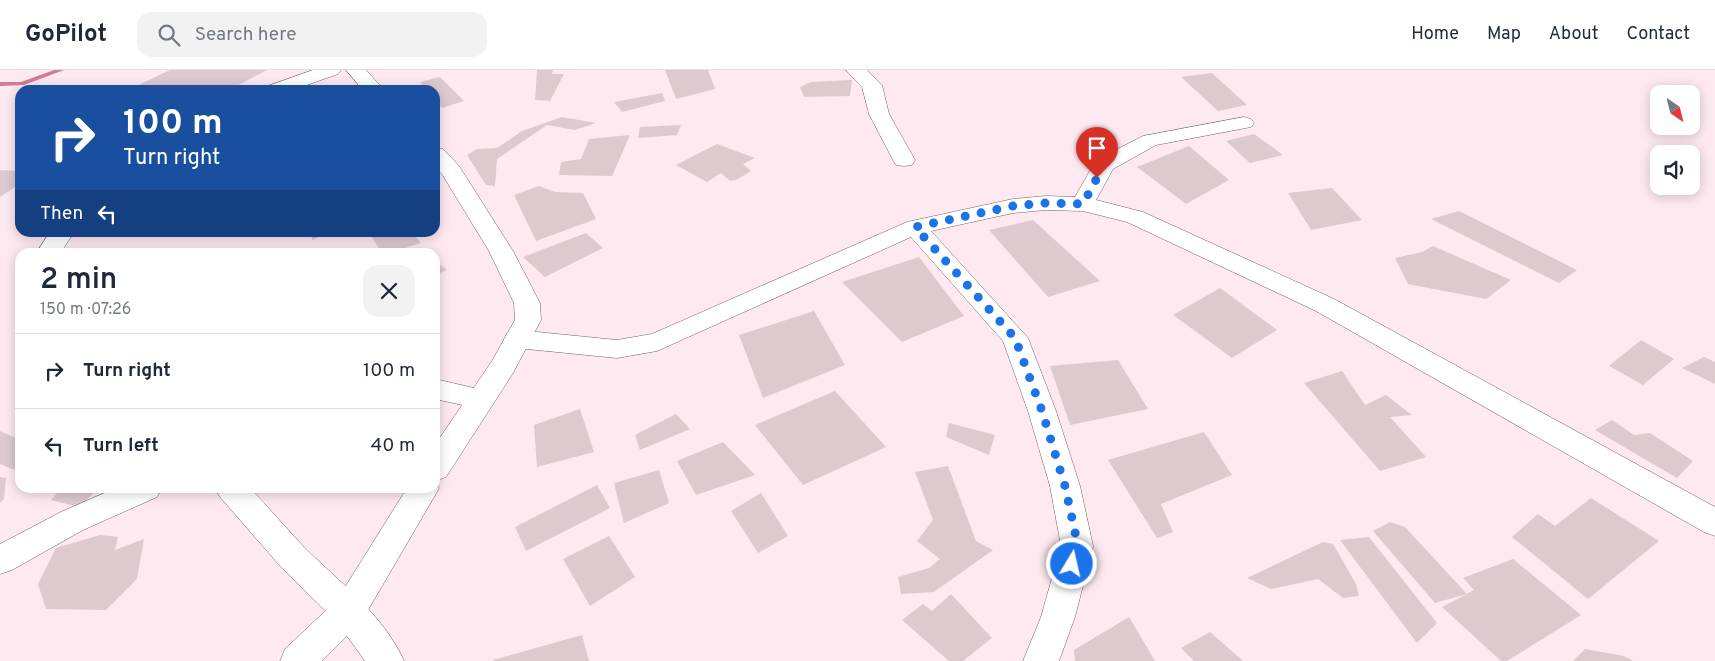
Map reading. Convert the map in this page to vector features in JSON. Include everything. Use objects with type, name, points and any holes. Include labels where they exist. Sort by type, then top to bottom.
[{"type":"street","points":[[289,85],[331,70]]},
{"type":"street","points":[[356,70],[370,85]]},
{"type":"street","points":[[856,70],[872,85],[873,102],[882,123],[904,160]]},
{"type":"street","points":[[1083,204],[1104,165],[1150,140],[1244,123]]},
{"type":"street","points":[[440,159],[451,171],[501,251],[527,303],[528,320],[502,366],[440,461]]},
{"type":"street","points":[[517,339],[617,349],[657,342],[915,227],[1013,206],[1046,203],[1083,204],[1135,217],[1325,304],[1715,524]]},
{"type":"street","points":[[915,227],[1015,338],[1042,411],[1065,486],[1078,546],[1058,617],[1041,661]]},
{"type":"street","points":[[51,248],[59,237]]},
{"type":"street","points":[[440,390],[481,398]]},
{"type":"street","points":[[0,560],[72,521],[135,493]]},
{"type":"street","points":[[235,493],[292,557],[349,611],[386,661]]},
{"type":"street","points":[[298,661],[349,611],[420,493]]},
{"type":"building","points":[[170,70],[267,70],[238,85],[138,85]]},
{"type":"building","points":[[537,70],[553,70],[552,74],[564,74],[550,101],[535,100]]},
{"type":"building","points":[[665,70],[708,70],[715,89],[676,99]]},
{"type":"building","points":[[1212,73],[1247,105],[1218,111],[1181,77]]},
{"type":"building","points":[[440,77],[464,101],[442,108],[440,106],[440,85],[423,85],[420,82]]},
{"type":"building","points":[[852,80],[850,96],[804,97],[800,87],[811,82]]},
{"type":"building","points":[[662,93],[665,101],[622,112],[614,102]]},
{"type":"building","points":[[562,117],[596,123],[575,130],[547,125],[497,159],[495,186],[486,185],[467,155],[477,149],[497,148],[522,131]]},
{"type":"building","points":[[681,125],[677,135],[638,138],[640,127]]},
{"type":"building","points":[[1254,134],[1283,155],[1250,163],[1226,141]]},
{"type":"building","points":[[630,135],[612,176],[559,175],[561,162],[581,159],[589,139]]},
{"type":"building","points":[[717,144],[755,158],[743,164],[751,171],[736,180],[730,181],[721,173],[707,182],[676,165]]},
{"type":"building","points":[[1189,146],[1229,180],[1186,204],[1137,167]]},
{"type":"building","points":[[0,170],[15,171],[15,187],[0,197]]},
{"type":"building","points":[[539,186],[555,192],[583,193],[596,219],[536,241],[514,195]]},
{"type":"building","points":[[1332,188],[1362,220],[1311,230],[1288,193]]},
{"type":"building","points":[[1459,211],[1577,270],[1559,283],[1431,219]]},
{"type":"building","points":[[1033,220],[1100,281],[1048,297],[989,230]]},
{"type":"building","points":[[586,233],[603,248],[545,277],[523,257]]},
{"type":"building","points":[[372,237],[416,237],[421,243],[405,248],[379,248]]},
{"type":"building","points":[[1433,246],[1511,280],[1486,299],[1408,284],[1395,258],[1422,252]]},
{"type":"building","points":[[919,257],[964,316],[902,342],[842,282]]},
{"type":"building","points":[[440,265],[447,270],[440,273]]},
{"type":"building","points":[[1220,288],[1277,330],[1232,358],[1173,315]]},
{"type":"building","points":[[814,311],[845,365],[763,398],[739,335]]},
{"type":"building","points":[[1641,340],[1674,359],[1643,385],[1609,366]]},
{"type":"building","points":[[1704,357],[1715,362],[1715,384],[1682,368]]},
{"type":"building","points":[[1118,360],[1148,409],[1070,425],[1050,366]]},
{"type":"building","points":[[1342,371],[1365,405],[1386,395],[1412,415],[1390,417],[1426,457],[1380,471],[1304,383]]},
{"type":"building","points":[[835,391],[886,447],[803,485],[755,425]]},
{"type":"building","points":[[580,409],[594,452],[537,467],[534,425]]},
{"type":"building","points":[[676,414],[690,429],[640,450],[635,435]]},
{"type":"building","points":[[1612,420],[1634,435],[1650,433],[1693,461],[1677,478],[1595,430]]},
{"type":"building","points":[[949,423],[995,435],[989,455],[946,437]]},
{"type":"building","points":[[0,431],[15,438],[15,470],[0,464]]},
{"type":"building","points":[[1204,432],[1232,475],[1161,504],[1173,532],[1157,538],[1108,460]]},
{"type":"building","points":[[723,442],[755,475],[696,495],[677,461]]},
{"type":"building","points":[[948,466],[976,541],[993,550],[934,592],[901,594],[898,577],[929,568],[940,559],[917,541],[933,520],[915,472]]},
{"type":"building","points":[[659,470],[669,503],[624,523],[614,483]]},
{"type":"building","points":[[0,477],[6,478],[4,499],[0,503]]},
{"type":"building","points":[[597,485],[610,508],[526,551],[515,527]]},
{"type":"building","points":[[57,493],[94,493],[79,507],[51,500]]},
{"type":"building","points":[[761,493],[788,536],[758,553],[731,511]]},
{"type":"building","points":[[1591,498],[1659,541],[1588,599],[1512,537],[1538,514],[1555,526]]},
{"type":"building","points":[[1390,522],[1405,527],[1467,594],[1435,603],[1373,531]]},
{"type":"building","points":[[100,535],[118,537],[115,550],[144,539],[137,579],[106,610],[46,609],[38,584],[56,548]]},
{"type":"building","points":[[609,536],[635,577],[590,606],[563,559]]},
{"type":"building","points":[[1369,537],[1437,623],[1417,643],[1340,540]]},
{"type":"building","points":[[1323,542],[1333,544],[1356,584],[1359,596],[1343,598],[1318,579],[1271,589],[1247,578]]},
{"type":"building","points":[[1513,559],[1581,615],[1507,661],[1501,661],[1442,607],[1474,590],[1463,578]]},
{"type":"building","points":[[951,594],[992,638],[963,661],[949,661],[902,620],[923,604],[932,611]]},
{"type":"building","points":[[1129,617],[1155,661],[1075,661],[1074,650]]},
{"type":"building","points":[[1210,632],[1243,661],[1194,661],[1181,648]]},
{"type":"building","points":[[582,635],[589,661],[493,661],[493,660]]},
{"type":"building","points":[[1585,649],[1624,656],[1633,661],[1573,661]]},
{"type":"waterway","points":[[0,84],[22,84],[61,70]]},
{"type":"route","points":[[1072,564],[1078,546],[1065,486],[1042,411],[1015,338],[915,227],[1013,206],[1046,203],[1083,204],[1097,178]]}]
